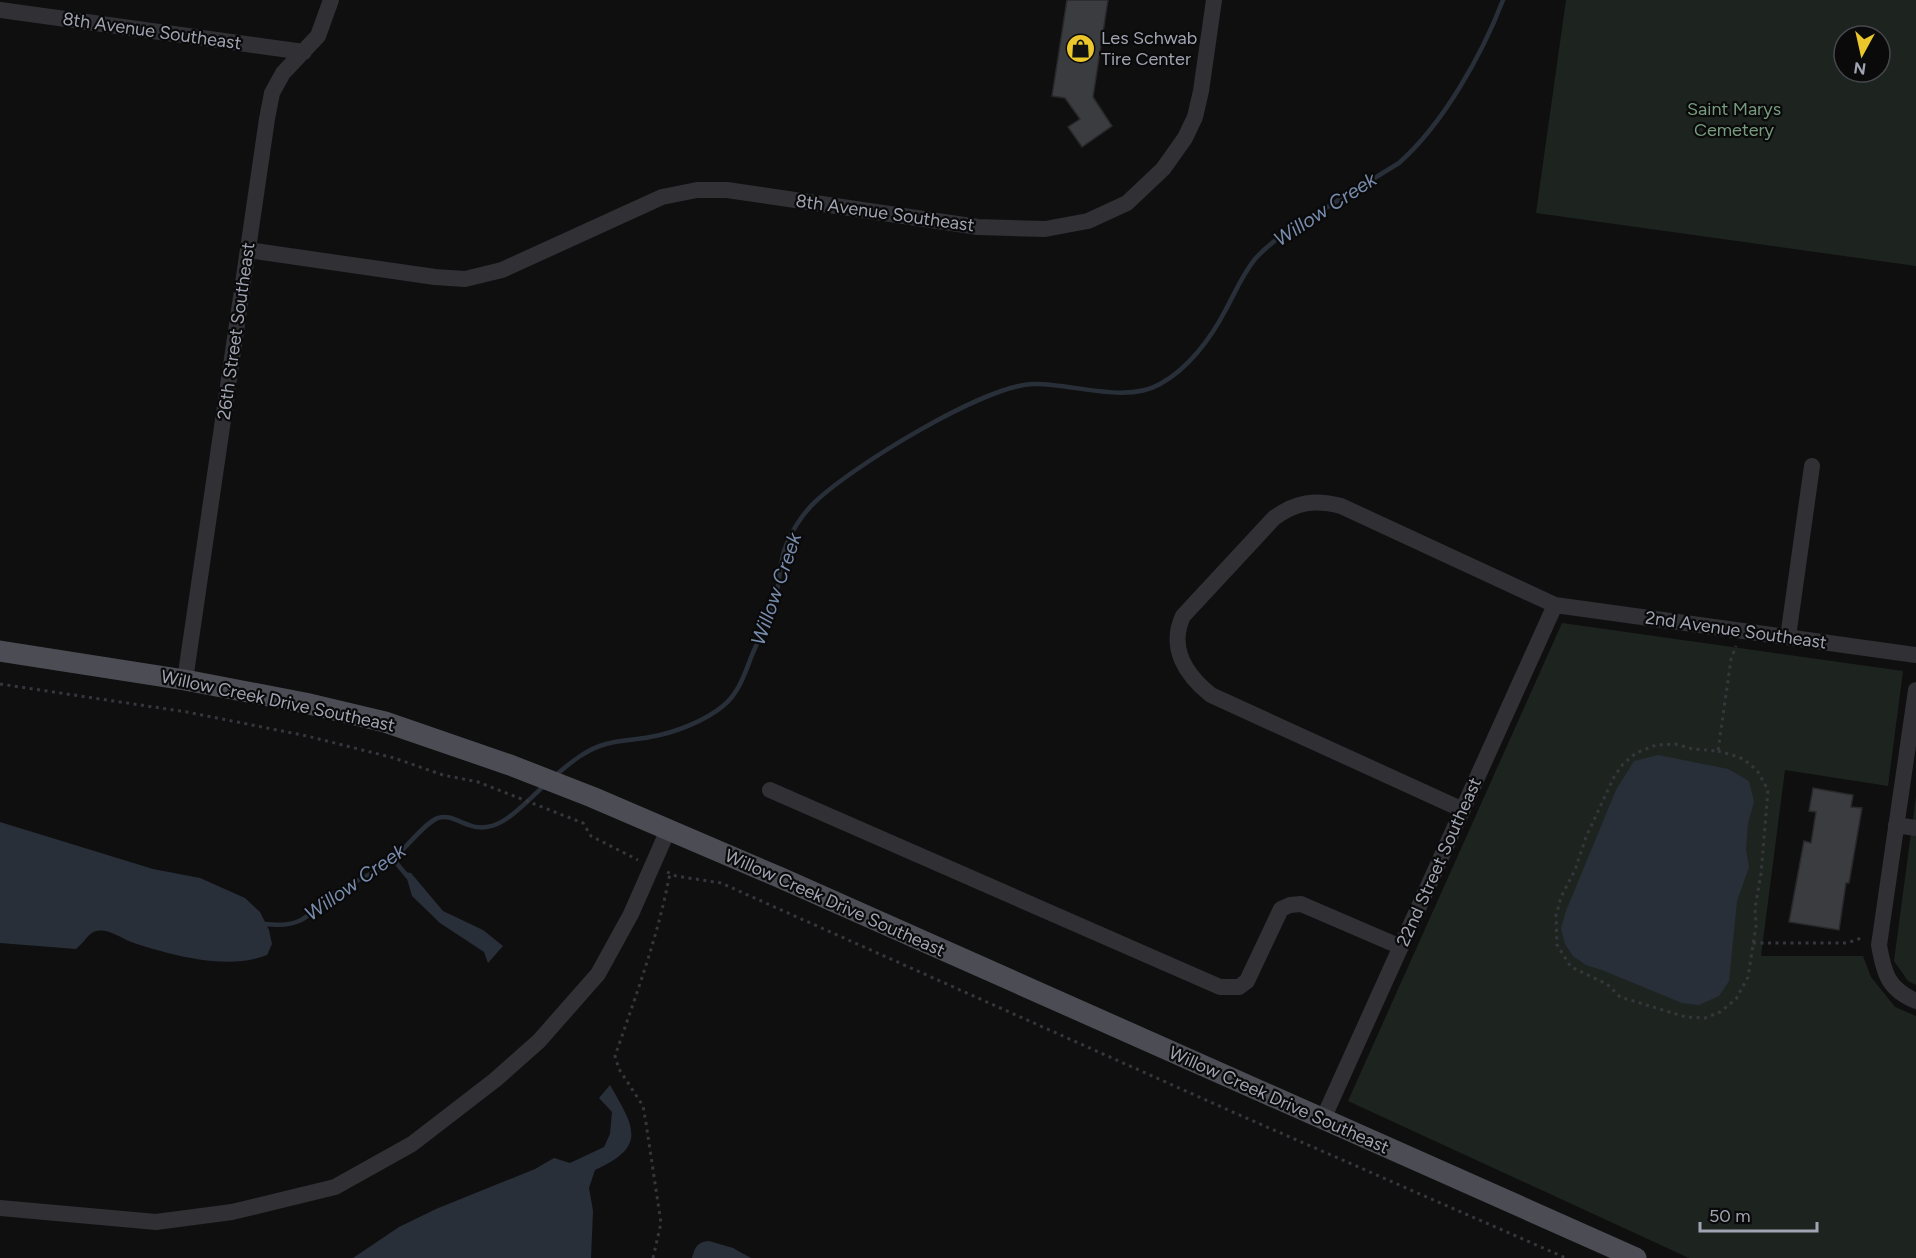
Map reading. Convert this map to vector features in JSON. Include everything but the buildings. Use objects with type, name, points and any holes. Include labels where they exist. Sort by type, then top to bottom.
[{"type":"main road","name":"Willow Creek Drive Southeast","points":[[0,651],[185,680],[294,701],[385,722],[510,765],[668,830],[1636,1258]]},
{"type":"street","name":"26th Street Southeast","points":[[185,680],[272,93],[283,73],[318,36],[331,0]]},
{"type":"street","name":"8th Avenue Southeast","points":[[248,250],[435,277],[465,279],[502,270],[662,197],[698,190],[727,190],[978,227],[1046,230],[1088,221],[1127,203],[1163,169],[1185,138],[1195,117],[1201,91],[1214,0]]},
{"type":"street","name":"8th Avenue Southeast","points":[[0,10],[304,52]]},
{"type":"street","points":[[1788,637],[1812,466]]},
{"type":"street","name":"2nd Avenue Southeast","points":[[1463,810],[1211,695],[1191,676],[1180,657],[1179,625],[1188,609],[1274,518],[1292,506],[1311,502],[1341,506],[1555,604],[1916,656]]},
{"type":"street","name":"22nd Street Southeast","points":[[1323,1119],[1555,604]]},
{"type":"street","points":[[1916,690],[1880,940],[1883,972],[1900,994],[1916,1001]]},
{"type":"street","points":[[770,790],[1220,987],[1239,987],[1247,981],[1281,909],[1290,905],[1301,904],[1401,947]]},
{"type":"street","points":[[1896,825],[1916,828]]},
{"type":"street","points":[[0,1208],[156,1222],[232,1212],[335,1187],[412,1144],[495,1080],[539,1041],[598,974],[632,914],[668,830]]},
{"type":"path","points":[[1718,751],[1731,659],[1743,631]]},
{"type":"path","points":[[0,684],[253,724],[394,758],[443,775],[478,782],[583,823],[591,836],[617,851],[670,873],[721,883],[1566,1258]]},
{"type":"path","points":[[1675,744],[1694,749],[1718,751],[1739,757],[1750,764],[1758,772],[1768,790],[1761,874],[1755,908],[1756,926],[1748,976],[1736,999],[1720,1012],[1705,1018],[1686,1017],[1620,997],[1606,984],[1571,967],[1557,945],[1556,916],[1561,897],[1575,870],[1590,827],[1614,777],[1623,764],[1636,753],[1656,745],[1675,744]]},
{"type":"path","points":[[653,1258],[661,1223],[643,1106],[619,1069],[615,1056],[648,965],[662,915],[670,873]]},
{"type":"path","points":[[1753,943],[1847,943],[1864,937],[1880,940]]},
{"type":"green space","name":"Saint Marys Cemetery","points":[[1566,0],[1916,0],[1916,266],[1536,213]]},
{"type":"green space","points":[[1562,623],[1903,671],[1888,786],[1785,770],[1761,956],[1863,956],[1871,977],[1895,1007],[1916,1016],[1916,1258],[1689,1258],[1348,1101]]},
{"type":"green space","points":[[1916,796],[1916,985],[1908,981],[1894,961]]},
{"type":"shaded area","points":[[1658,755],[1728,769],[1749,781],[1754,802],[1748,823],[1746,850],[1749,867],[1737,901],[1729,981],[1719,996],[1699,1005],[1682,1003],[1586,965],[1573,956],[1565,944],[1561,928],[1616,790],[1634,761]]},
{"type":"shaded area","points":[[0,822],[153,869],[200,878],[245,898],[260,912],[269,930],[272,944],[267,955],[235,962],[199,959],[146,947],[101,930],[90,934],[76,949],[0,943]]},
{"type":"shaded area","points":[[405,872],[411,873],[443,911],[483,930],[503,946],[488,963],[484,952],[440,923],[412,896]]},
{"type":"shaded area","points":[[610,1085],[630,1124],[631,1134],[629,1144],[623,1152],[595,1170],[589,1188],[593,1211],[591,1258],[353,1258],[399,1227],[436,1209],[535,1169],[554,1158],[570,1163],[604,1147],[610,1134],[612,1112],[599,1098]]},
{"type":"shaded area","points":[[709,1241],[733,1248],[751,1258],[692,1258],[697,1246]]},
{"type":"waterway","name":"Willow Creek","points":[[556,775],[573,761],[599,746],[669,733],[707,717],[729,701],[741,682],[772,611],[784,551],[797,524],[816,501],[858,468],[952,413],[1011,388],[1033,384],[1115,393],[1131,392],[1146,390],[1160,384],[1180,370],[1213,332],[1246,271],[1262,252],[1285,233],[1399,163],[1431,129],[1460,88],[1484,43],[1503,0]]},
{"type":"waterway","name":"Willow Creek","points":[[263,924],[286,924],[303,919],[335,892],[395,858],[433,820],[442,817],[469,825],[491,826],[511,816],[545,785]]},
{"type":"waterway","points":[[393,859],[408,877]]},
{"type":"place","name":"Les Schwab Tire Center","points":[[1080,48]]}]
